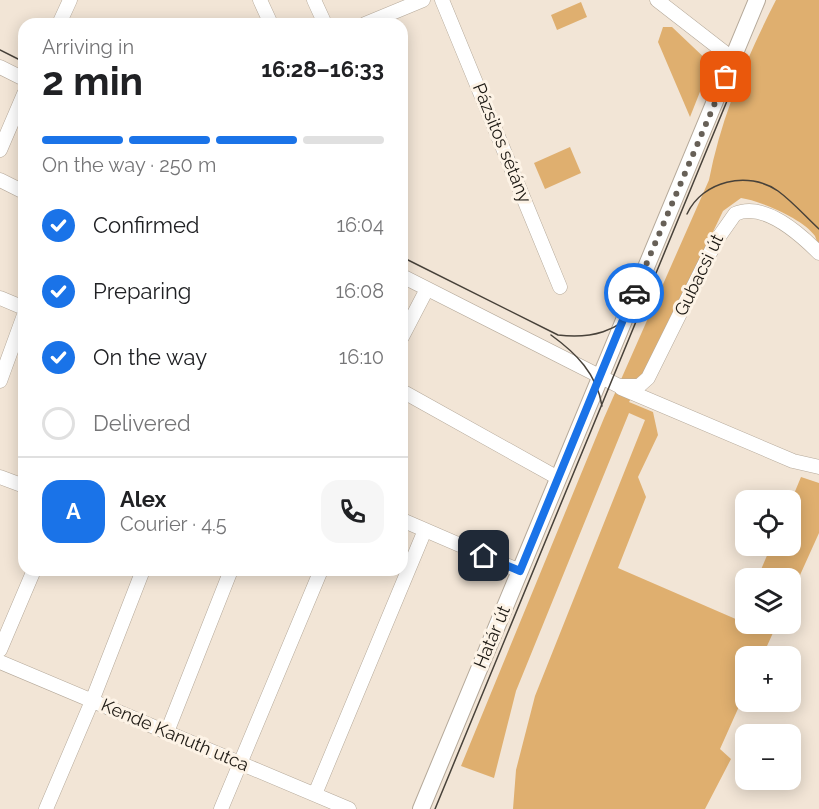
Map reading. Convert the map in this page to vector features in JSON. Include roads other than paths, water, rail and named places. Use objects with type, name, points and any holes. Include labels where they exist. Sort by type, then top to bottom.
[{"type":"main road","name":"Határ út","points":[[421,809],[757,0]]},
{"type":"street","points":[[61,18],[70,0]]},
{"type":"street","points":[[260,0],[268,18]]},
{"type":"street","points":[[314,0],[322,18]]},
{"type":"street","points":[[380,18],[423,0]]},
{"type":"street","name":"Pázsitos sétány","points":[[442,0],[560,287]]},
{"type":"street","points":[[657,0],[733,59]]},
{"type":"street","points":[[0,67],[18,76]]},
{"type":"street","points":[[0,150],[18,108]]},
{"type":"street","points":[[0,180],[18,189]]},
{"type":"street","name":"Gubacsi út","points":[[619,386],[642,384],[652,369],[716,241],[735,214],[748,210],[770,217],[805,239],[819,253]]},
{"type":"street","points":[[408,279],[600,375],[627,392],[793,461],[819,467]]},
{"type":"street","points":[[408,325],[427,289]]},
{"type":"street","points":[[0,298],[18,306]]},
{"type":"street","points":[[0,381],[18,332]]},
{"type":"street","points":[[652,369],[653,393],[670,409]]},
{"type":"street","points":[[408,394],[558,478]]},
{"type":"street","points":[[0,477],[18,484]]},
{"type":"street","points":[[408,523],[520,571]]},
{"type":"street","points":[[408,571],[425,530]]},
{"type":"street","points":[[0,650],[31,576]]},
{"type":"street","points":[[52,807],[141,576]]},
{"type":"street","points":[[167,732],[229,576]]},
{"type":"street","points":[[221,809],[319,576]]},
{"type":"street","points":[[315,794],[406,576]]},
{"type":"street","name":"Kende Kanuth utca","points":[[0,662],[349,809]]},
{"type":"tram line","points":[[0,50],[18,59]]},
{"type":"tram line","points":[[435,809],[734,84]]},
{"type":"tram line","points":[[687,214],[694,203],[714,187],[727,182],[753,181],[778,191],[819,229]]},
{"type":"tram line","points":[[408,260],[558,335],[582,336],[603,332],[623,322],[640,306]]},
{"type":"tram line","points":[[551,335],[584,365],[595,384],[602,406]]}]
